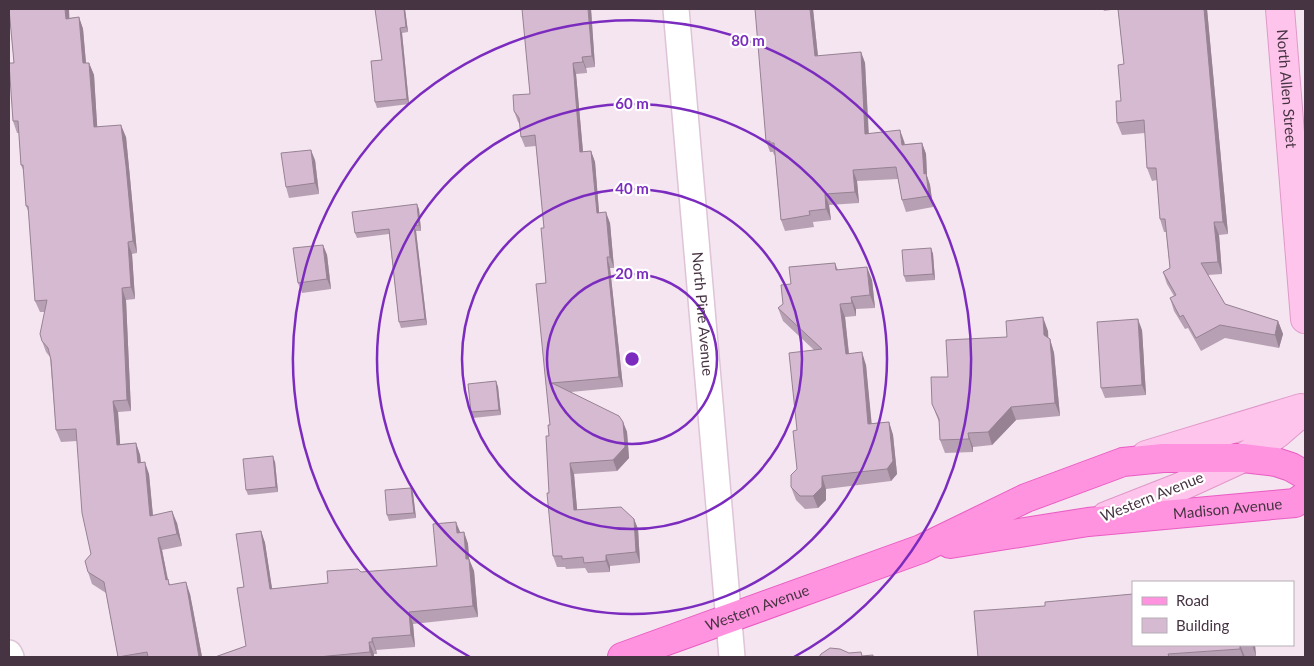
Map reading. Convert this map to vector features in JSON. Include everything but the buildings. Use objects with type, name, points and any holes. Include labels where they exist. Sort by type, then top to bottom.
[{"type":"main road","points":[[1123,462],[1163,458],[1243,458],[1276,462],[1291,467],[1305,475]]},
{"type":"main road","name":"Western Avenue","points":[[622,657],[922,549],[1026,498],[1123,462]]},
{"type":"main road","name":"Madison Avenue","points":[[1088,522],[1295,503],[1305,496]]},
{"type":"main road","name":"Western Avenue","points":[[922,549],[1088,522]]},
{"type":"street","name":"North Pine Avenue","points":[[676,9],[732,657]]},
{"type":"street","name":"North Allen Street","points":[[1280,9],[1305,319]]},
{"type":"street","name":"Western Avenue","points":[[1088,522],[1142,503],[1243,458],[1277,434],[1305,408]]},
{"type":"street","name":"Western Avenue","points":[[1123,462],[1305,408]]},
{"type":"street","points":[[9,653],[11,657]]}]
